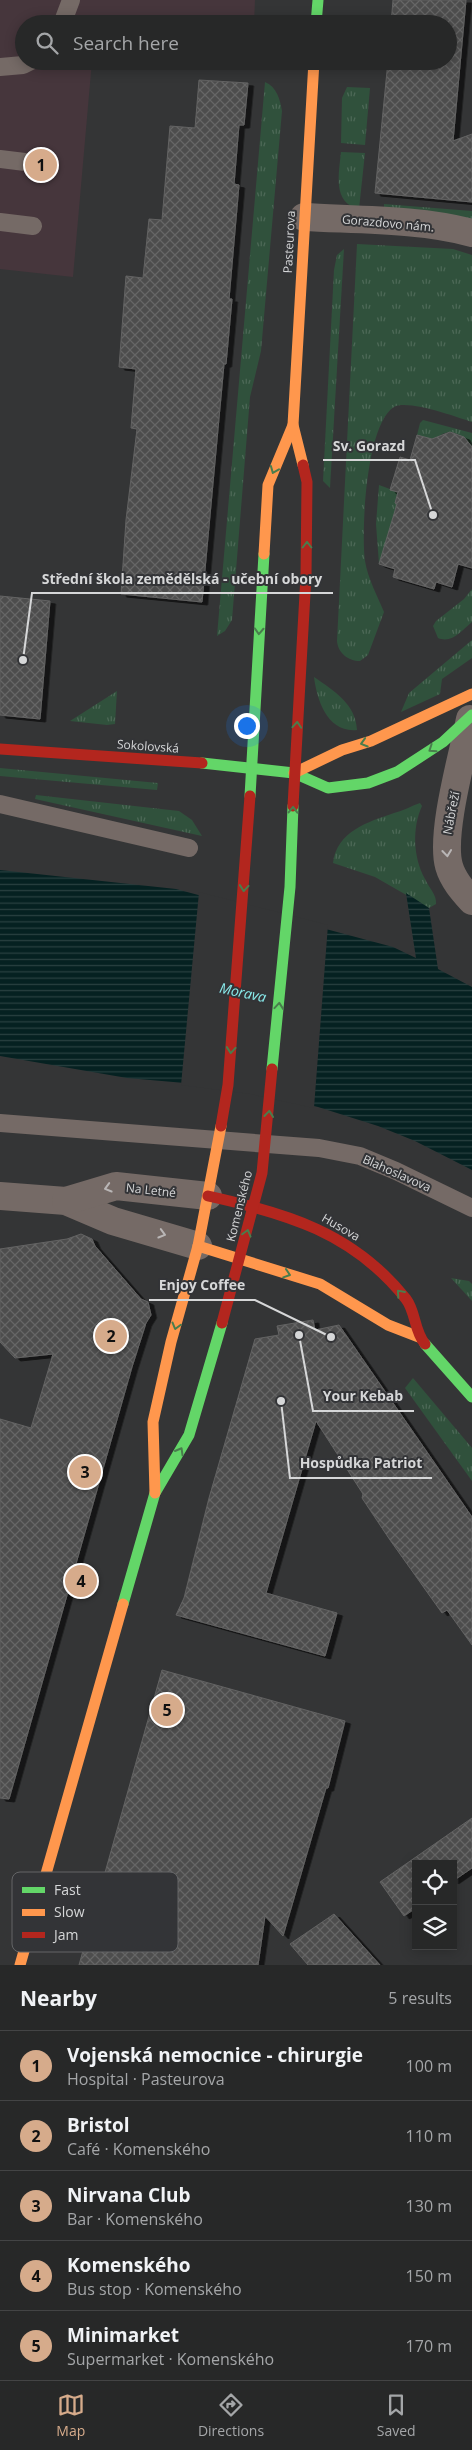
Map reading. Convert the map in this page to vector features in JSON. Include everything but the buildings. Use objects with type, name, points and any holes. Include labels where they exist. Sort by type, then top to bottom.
[{"type":"main road","points":[[317,15],[318,0]]},
{"type":"main road","name":"Pasteurova","points":[[293,425],[313,70]]},
{"type":"main road","name":"Komenského","points":[[156,1493],[153,1422],[171,1342],[198,1246],[215,1165],[228,1085],[248,839],[268,485],[293,425]]},
{"type":"main road","name":"Komenského","points":[[47,1872],[156,1493],[189,1435],[209,1372],[255,1206],[262,1173],[272,1089],[292,847],[294,773],[306,576],[307,482],[293,425]]},
{"type":"main road","points":[[294,773],[342,750],[371,741],[431,712],[471,709]]},
{"type":"main road","name":"Sokolovská","points":[[0,749],[252,768],[294,773],[328,788],[368,783],[397,772],[443,742],[471,709]]},
{"type":"main road","name":"Husova","points":[[208,1196],[255,1206],[317,1228],[344,1243],[360,1255],[389,1280],[408,1301],[420,1336],[472,1397]]},
{"type":"main road","points":[[198,1246],[320,1284],[388,1325],[420,1336]]},
{"type":"main road","name":"Komenského","points":[[20,1965],[24,1952]]},
{"type":"street","name":"Gorazdovo nám.","points":[[304,217],[423,225],[472,233]]},
{"type":"street","name":"Nábřeží","points":[[471,709],[446,839],[450,869],[459,886],[472,901]]},
{"type":"street","name":"Na Letné","points":[[66,1201],[116,1186],[208,1196]]},
{"type":"street","name":"Na Letné","points":[[0,1196],[66,1201],[113,1221],[198,1246]]},
{"type":"lane","points":[[65,15],[70,0]]},
{"type":"lane","points":[[0,67],[15,66]]},
{"type":"lane","points":[[0,159],[41,164]]},
{"type":"lane","points":[[0,222],[32,226]]},
{"type":"lane","points":[[0,804],[189,848]]},
{"type":"lane","name":"Blahoslavova","points":[[0,1123],[85,1128],[319,1148],[369,1160],[472,1208]]},
{"type":"shaded area","points":[[0,0],[255,0],[254,15],[15,15],[15,70],[91,70],[73,277],[0,269]]},
{"type":"green space","points":[[265,82],[275,90],[282,111],[261,351],[250,397],[232,620],[225,631],[217,636]]},
{"type":"green space","points":[[347,87],[370,88],[365,145],[341,143],[342,98]]},
{"type":"green space","points":[[341,152],[365,153],[359,209],[350,206],[341,194],[339,178]]},
{"type":"green space","points":[[384,204],[472,211],[472,221],[384,211]]},
{"type":"green space","points":[[357,244],[453,249],[472,255],[472,422],[420,407],[400,405],[394,407],[385,417],[377,434],[371,455],[365,504],[364,546],[366,568],[384,612],[368,655],[360,661],[351,660],[344,656],[339,649],[337,641]]},
{"type":"green space","points":[[344,249],[330,488],[323,481],[334,270],[337,255]]},
{"type":"green space","points":[[423,420],[472,433],[472,450],[465,440],[456,433],[451,432],[440,435],[435,440],[417,435],[420,423]]},
{"type":"green space","points":[[379,485],[398,492],[395,503],[397,504],[379,564],[376,524]]},
{"type":"green space","points":[[472,589],[472,622],[452,638],[438,638],[433,626],[436,621],[464,599]]},
{"type":"green space","points":[[472,640],[472,658],[442,679],[440,694],[401,712],[409,693]]},
{"type":"green space","points":[[314,677],[336,693],[348,705],[356,721],[357,730],[347,730],[331,721],[321,705]]},
{"type":"green space","points":[[117,691],[115,724],[107,725],[70,721]]},
{"type":"green space","points":[[0,768],[158,783],[157,790],[0,776]]},
{"type":"green space","points":[[36,795],[179,811],[192,820],[202,836],[35,799]]},
{"type":"green space","points":[[420,803],[422,806],[415,833],[416,852],[421,870],[434,895],[436,904],[429,908],[375,877],[333,863],[341,843],[355,829]]},
{"type":"green space","points":[[451,1278],[469,1281],[472,1284],[472,1301]]},
{"type":"green space","points":[[413,1378],[472,1448],[472,1481],[405,1388]]},
{"type":"water","name":"Morava","points":[[0,870],[176,889],[393,947],[416,958],[406,893],[429,908],[438,969],[472,987],[472,1170],[415,1141],[378,1126],[318,1107],[251,1091],[127,1078],[0,1056]]},
{"type":"pier","points":[[199,892],[328,925],[314,1108],[250,1094],[181,1085]]},
{"type":"traffic: fast","points":[[317,15],[318,0]]},
{"type":"traffic: fast","points":[[250,796],[264,554]]},
{"type":"traffic: fast","points":[[202,763],[294,773],[328,788],[368,783],[397,772],[443,742],[472,715]]},
{"type":"traffic: fast","points":[[272,1069],[290,887],[293,806]]},
{"type":"traffic: fast","points":[[123,1604],[155,1493],[189,1435],[222,1323]]},
{"type":"traffic: fast","points":[[425,1344],[472,1397]]},
{"type":"traffic: slow","points":[[303,465],[293,425],[313,70]]},
{"type":"traffic: slow","points":[[264,554],[268,485],[293,425]]},
{"type":"traffic: slow","points":[[294,773],[342,750],[371,741],[472,694]]},
{"type":"traffic: slow","points":[[155,1493],[153,1422],[171,1342],[198,1246],[221,1126]]},
{"type":"traffic: slow","points":[[198,1246],[320,1284],[388,1325],[419,1337]]},
{"type":"traffic: slow","points":[[47,1872],[123,1604]]},
{"type":"traffic: slow","points":[[20,1965],[24,1952]]},
{"type":"traffic: jam","points":[[293,806],[306,576],[307,482],[303,465]]},
{"type":"traffic: jam","points":[[0,749],[202,763]]},
{"type":"traffic: jam","points":[[221,1126],[228,1085],[250,796]]},
{"type":"traffic: jam","points":[[222,1323],[262,1173],[272,1069]]},
{"type":"traffic: jam","points":[[208,1196],[265,1210],[317,1229],[364,1257],[386,1276],[406,1299],[412,1310],[421,1339],[425,1344]]},
{"type":"place","name":"Vojenská nemocnice - chirurgie","points":[[41,165]]},
{"type":"place","name":"Sv. Gorazd","points":[[433,515]]},
{"type":"place","name":"Střední škola zemědělská - učební obory","points":[[23,660]]},
{"type":"place","name":"Your Kebab","points":[[299,1335]]},
{"type":"place","name":"Bristol","points":[[111,1336]]},
{"type":"place","name":"Enjoy Coffee","points":[[331,1337]]},
{"type":"place","name":"Hospůdka Patriot","points":[[281,1401]]},
{"type":"place","name":"Nirvana Club","points":[[85,1472]]},
{"type":"place","name":"Komenského","points":[[81,1581]]},
{"type":"place","name":"Minimarket","points":[[167,1710]]}]
